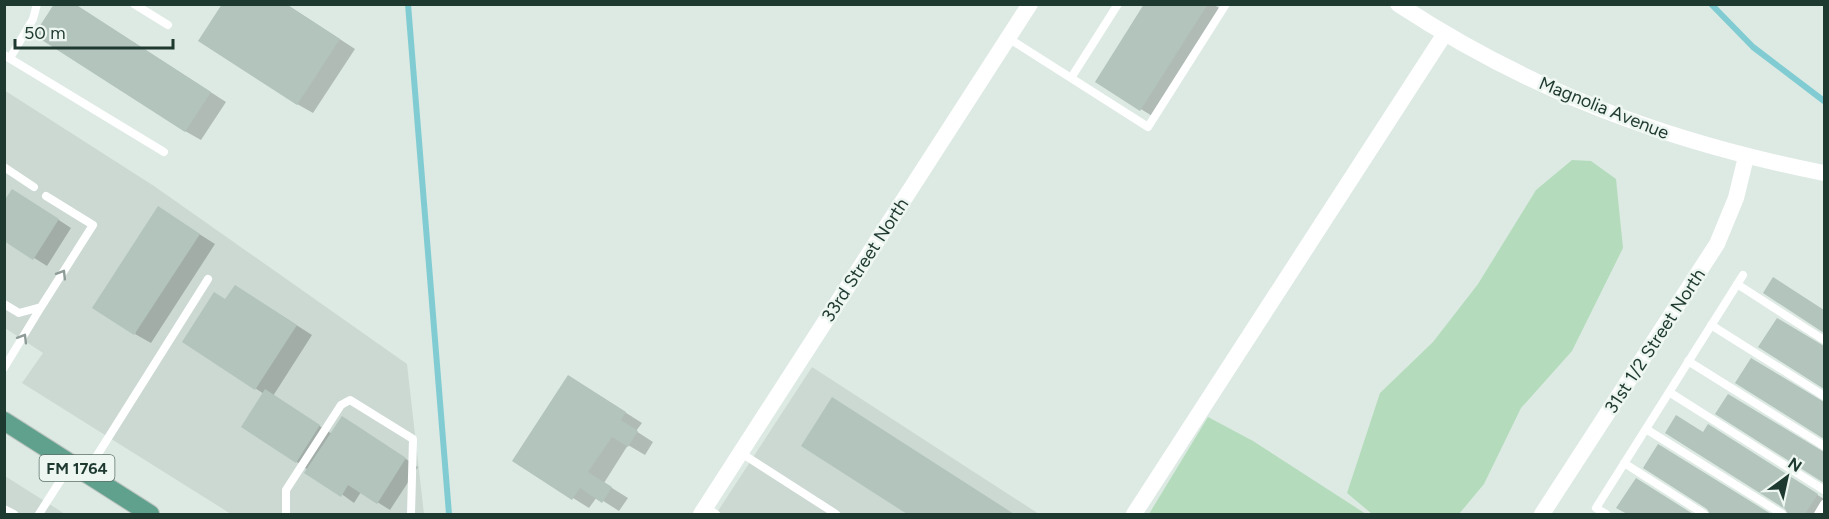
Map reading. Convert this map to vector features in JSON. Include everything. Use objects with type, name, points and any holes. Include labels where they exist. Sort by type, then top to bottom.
[{"type":"main road","name":"FM 1764","points":[[4,421],[150,514]]},
{"type":"street","name":"33rd Street North","points":[[707,512],[741,453],[1030,4]]},
{"type":"street","name":"Magnolia Avenue","points":[[1398,4],[1444,35],[1571,99],[1642,126],[1746,157],[1824,173]]},
{"type":"street","points":[[1134,514],[1444,35]]},
{"type":"street","name":"31st 1/2 Street North","points":[[1542,514],[1717,244],[1736,198],[1746,157]]},
{"type":"lane","points":[[37,4],[33,19],[7,56],[164,152]]},
{"type":"lane","points":[[134,4],[168,25]]},
{"type":"lane","points":[[1071,78],[1118,4]]},
{"type":"lane","points":[[1008,38],[1148,127],[1226,4]]},
{"type":"lane","points":[[4,167],[34,187]]},
{"type":"lane","points":[[4,368],[93,225],[46,196]]},
{"type":"lane","points":[[1606,514],[1596,508],[1743,275]]},
{"type":"lane","points":[[39,514],[79,469],[208,279]]},
{"type":"lane","points":[[1737,284],[1824,340]]},
{"type":"lane","points":[[4,304],[19,312],[41,307]]},
{"type":"lane","points":[[1711,325],[1824,396]]},
{"type":"lane","points":[[1688,361],[1824,446]]},
{"type":"lane","points":[[1669,392],[1824,490]]},
{"type":"lane","points":[[286,514],[286,490],[341,405],[350,400],[413,439],[411,514]]},
{"type":"lane","points":[[1646,429],[1782,514]]},
{"type":"lane","points":[[741,453],[836,514]]},
{"type":"lane","points":[[1624,464],[1704,514]]},
{"type":"lane","points":[[1818,514],[1824,504]]},
{"type":"lane","points":[[4,508],[14,514]]},
{"type":"shaded area","points":[[4,90],[154,186],[407,364],[424,514],[231,514],[22,383],[43,353],[5,328]]},
{"type":"shaded area","points":[[812,367],[1039,514],[716,514]]},
{"type":"shaded area","points":[[5,476],[65,514],[5,514]]},
{"type":"green space","points":[[1572,160],[1591,161],[1616,179],[1623,248],[1572,351],[1521,408],[1484,484],[1459,514],[1372,514],[1347,493],[1380,393],[1433,342],[1478,284],[1536,190]]},
{"type":"green space","points":[[1208,417],[1253,441],[1366,514],[1149,514]]},
{"type":"building","points":[[54,4],[75,4],[211,92],[185,132],[34,35]]},
{"type":"building","points":[[222,4],[286,4],[340,39],[297,105],[198,41]]},
{"type":"building","points":[[1144,4],[1208,4],[1140,111],[1095,82]]},
{"type":"building","points":[[12,189],[59,219],[33,260],[4,241],[4,201]]},
{"type":"building","points":[[158,206],[200,234],[134,335],[92,308]]},
{"type":"building","points":[[1773,277],[1824,310],[1824,333],[1763,293]]},
{"type":"building","points":[[235,285],[297,325],[255,390],[182,342],[214,292],[225,299]]},
{"type":"building","points":[[1777,318],[1824,346],[1824,389],[1758,347]]},
{"type":"building","points":[[1751,358],[1824,402],[1824,439],[1735,383]]},
{"type":"building","points":[[568,375],[626,412],[621,420],[638,431],[628,447],[612,437],[588,472],[612,487],[602,503],[580,488],[572,500],[512,461]]},
{"type":"building","points":[[265,389],[320,425],[296,463],[241,427]]},
{"type":"building","points":[[1728,394],[1824,452],[1824,483],[1715,414]]},
{"type":"building","points":[[832,397],[1014,514],[907,514],[801,446]]},
{"type":"building","points":[[1676,415],[1703,432],[1708,424],[1818,494],[1805,514],[1788,514],[1785,509],[1665,433]]},
{"type":"building","points":[[342,416],[406,458],[377,504],[348,485],[341,497],[304,473]]},
{"type":"building","points":[[1658,444],[1771,514],[1710,514],[1707,509],[1643,468]]},
{"type":"building","points":[[1636,478],[1693,514],[1627,514],[1616,508]]},
{"type":"waterway","points":[[408,4],[449,514]]},
{"type":"waterway","points":[[1711,4],[1753,47],[1824,101]]}]
